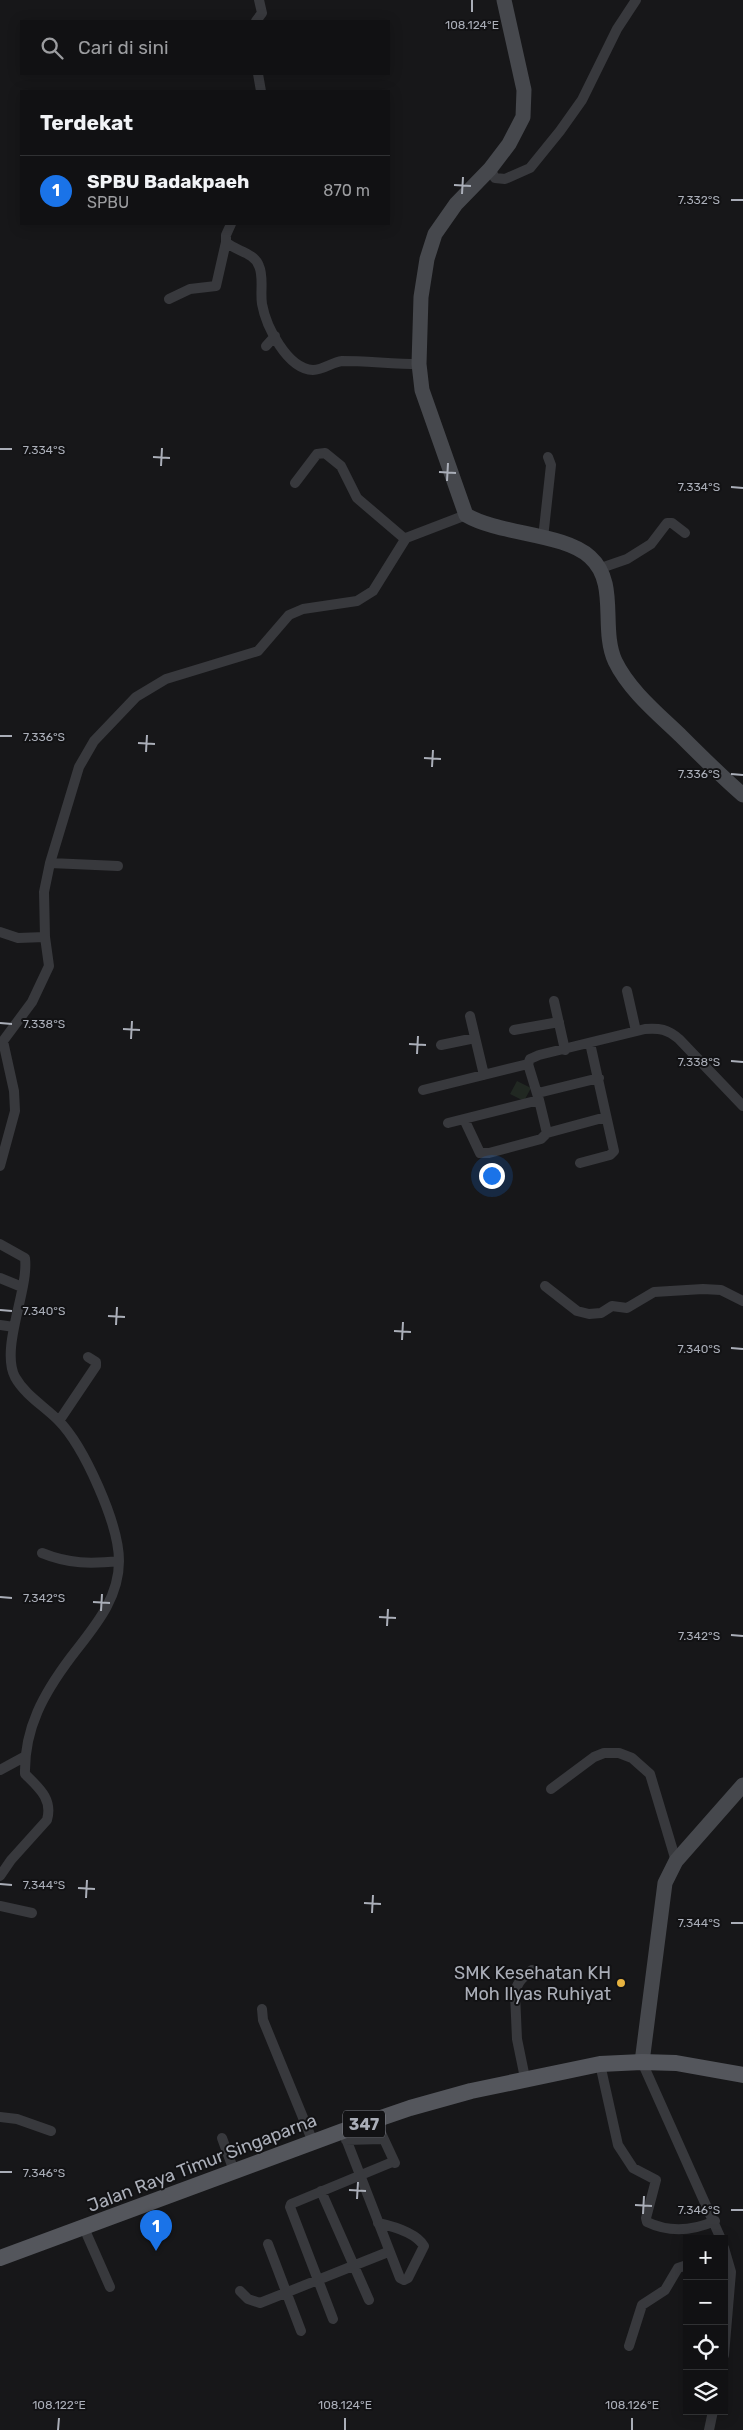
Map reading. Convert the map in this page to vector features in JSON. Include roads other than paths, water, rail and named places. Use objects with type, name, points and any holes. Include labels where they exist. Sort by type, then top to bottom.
[{"type":"main road","points":[[504,0],[524,90],[525,105],[520,125],[490,169],[456,204],[435,234],[427,259],[422,297],[419,364],[422,390],[466,515],[482,524],[543,538],[581,551],[601,568],[606,582],[610,642],[615,661],[646,702],[723,778],[743,795]]},
{"type":"main road","points":[[642,2062],[665,1883],[676,1861],[743,1785]]},
{"type":"main road","name":"Jalan Raya Timur Singaparna","points":[[0,2258],[314,2142],[344,2136],[374,2120],[418,2106],[525,2078],[600,2064],[642,2062],[705,2067],[743,2075]]},
{"type":"street","points":[[257,20],[262,13],[259,0]]},
{"type":"street","points":[[490,169],[495,178],[505,179],[530,168],[582,100],[617,29],[636,0]]},
{"type":"street","points":[[258,75],[261,90]]},
{"type":"street","points":[[169,299],[190,289],[216,286],[225,240],[231,225]]},
{"type":"street","points":[[225,240],[253,257],[259,266],[264,315],[285,353],[302,368],[313,370],[324,368],[339,361],[419,364]]},
{"type":"street","points":[[217,252],[225,240]]},
{"type":"street","points":[[266,346],[275,336]]},
{"type":"street","points":[[295,483],[318,453],[325,454],[341,466],[357,498],[405,539]]},
{"type":"street","points":[[543,538],[551,465],[548,457]]},
{"type":"street","points":[[0,1166],[15,1111],[14,1091],[2,1040],[42,986],[49,966],[45,937],[44,892],[50,863],[79,768],[94,741],[136,697],[166,679],[258,651],[290,614],[303,609],[357,601],[373,591],[405,539],[466,515]]},
{"type":"street","points":[[601,568],[627,559],[651,544],[666,523],[672,524],[685,533]]},
{"type":"street","points":[[50,863],[118,866]]},
{"type":"street","points":[[0,932],[18,938],[45,937]]},
{"type":"street","points":[[627,991],[636,1031]]},
{"type":"street","points":[[554,1001],[565,1050]]},
{"type":"street","points":[[470,1016],[484,1075]]},
{"type":"street","points":[[514,1030],[558,1022]]},
{"type":"street","points":[[547,1133],[539,1096],[528,1064],[530,1059],[636,1031],[658,1028],[669,1031],[743,1106]]},
{"type":"street","points":[[441,1045],[474,1038]]},
{"type":"street","points":[[580,1163],[610,1155],[614,1151],[590,1044]]},
{"type":"street","points":[[423,1090],[528,1064]]},
{"type":"street","points":[[448,1123],[599,1078]]},
{"type":"street","points":[[464,1119],[482,1154],[541,1139],[547,1133],[606,1117]]},
{"type":"street","points":[[0,1244],[25,1258],[26,1274],[14,1327],[11,1363],[15,1377],[30,1395],[59,1420],[86,1460],[105,1504],[119,1561],[111,1598],[97,1624],[71,1657],[38,1707],[30,1728],[24,1757],[25,1774],[44,1793],[49,1812],[47,1820],[40,1830],[11,1860],[0,1876]]},
{"type":"street","points":[[0,1278],[22,1286]]},
{"type":"street","points":[[545,1286],[577,1311],[592,1314],[601,1313],[612,1306],[630,1307],[654,1292],[703,1289],[722,1290],[743,1301]]},
{"type":"street","points":[[0,1325],[14,1327]]},
{"type":"street","points":[[59,1420],[96,1366],[96,1362],[88,1357]]},
{"type":"street","points":[[42,1553],[71,1563],[89,1564],[119,1561]]},
{"type":"street","points":[[551,1789],[594,1757],[619,1753],[632,1758],[650,1774],[676,1861]]},
{"type":"street","points":[[0,1770],[24,1757]]},
{"type":"street","points":[[0,1906],[32,1913]]},
{"type":"street","points":[[525,2078],[517,2039],[515,1994],[520,1980],[532,1970]]},
{"type":"street","points":[[262,2008],[263,2020],[314,2142]]},
{"type":"street","points":[[642,2062],[720,2235]]},
{"type":"street","points":[[600,2064],[618,2145],[633,2168],[656,2180],[646,2218],[647,2222],[675,2230],[685,2230],[699,2228],[715,2221]]},
{"type":"street","points":[[0,2117],[17,2119],[52,2131]]},
{"type":"street","points":[[333,2319],[290,2207],[321,2191],[392,2163],[374,2120]]},
{"type":"street","points":[[378,2224],[394,2228],[421,2240],[424,2246],[412,2275],[404,2280],[400,2278],[388,2252],[344,2136],[382,2139]]},
{"type":"street","points":[[222,2138],[234,2171]]},
{"type":"street","points":[[321,2191],[369,2300]]},
{"type":"street","points":[[84,2228],[110,2286]]},
{"type":"street","points":[[268,2244],[301,2332]]},
{"type":"street","points":[[240,2290],[248,2299],[260,2303],[388,2252]]},
{"type":"street","points":[[727,2325],[731,2272],[728,2262]]},
{"type":"street","points":[[629,2346],[642,2305],[665,2290],[678,2268],[683,2266]]},
{"type":"street","points":[[709,2430],[712,2415]]},
{"type":"place","name":"SMK Kesehatan KH Moh Ilyas Ruhiyat","points":[[621,1983]]},
{"type":"place","name":"SPBU Badakpaeh","points":[[156,2251]]}]
